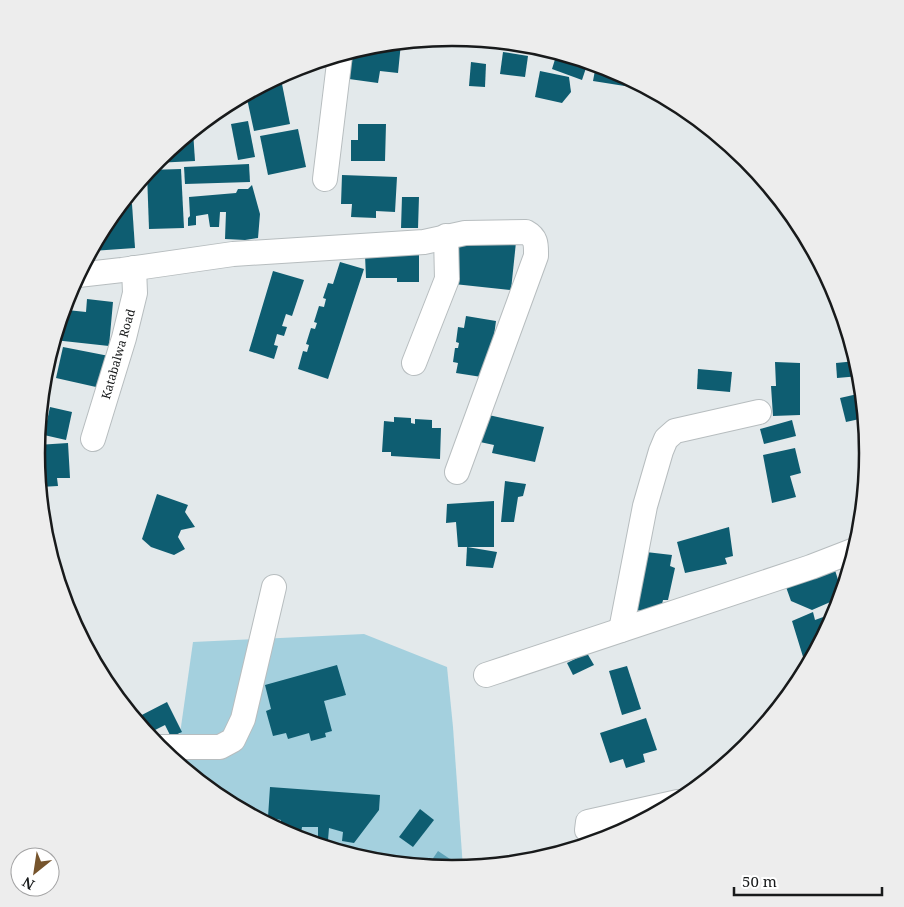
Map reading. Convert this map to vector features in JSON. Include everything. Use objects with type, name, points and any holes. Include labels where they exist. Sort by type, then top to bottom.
[{"type":"street","points":[[325,179],[339,62]]},
{"type":"street","points":[[87,274],[234,254],[424,242],[446,236],[486,232],[526,232],[533,235],[537,242],[536,256],[457,472]]},
{"type":"street","points":[[414,363],[447,279],[446,236]]},
{"type":"street","name":"Katabalwa Road","points":[[92,438],[124,338],[135,294],[134,268]]},
{"type":"street","points":[[620,630],[645,506],[666,439],[675,431],[758,412]]},
{"type":"street","points":[[486,675],[811,567],[846,553]]},
{"type":"street","points":[[171,747],[220,747],[232,740],[243,719],[274,587]]},
{"type":"street","points":[[592,836],[586,830],[588,822],[653,808]]},
{"type":"shaded area","points":[[364,634],[447,667],[462,861],[425,860],[399,857],[347,847],[321,839],[272,819],[248,806],[204,776],[177,753],[193,642]]},
{"type":"shaded area","points":[[438,851],[453,861],[452,861],[432,860]]},
{"type":"building","points":[[400,50],[398,73],[380,71],[378,83],[349,79],[351,59]]},
{"type":"building","points":[[503,52],[528,56],[525,77],[500,74]]},
{"type":"building","points":[[555,60],[586,69],[582,80],[552,69]]},
{"type":"building","points":[[471,62],[486,64],[485,87],[469,86]]},
{"type":"building","points":[[540,71],[569,77],[571,92],[562,103],[535,97]]},
{"type":"building","points":[[595,72],[629,87],[593,81]]},
{"type":"building","points":[[282,84],[290,124],[254,131],[248,102]]},
{"type":"building","points":[[248,121],[255,157],[238,160],[231,124]]},
{"type":"building","points":[[358,124],[386,124],[385,161],[351,161],[351,140],[358,140]]},
{"type":"building","points":[[298,129],[306,167],[268,175],[260,136]]},
{"type":"building","points":[[194,140],[195,161],[168,162]]},
{"type":"building","points":[[249,164],[250,182],[185,184],[184,167]]},
{"type":"building","points":[[181,169],[184,228],[149,229],[147,184],[161,170]]},
{"type":"building","points":[[342,175],[397,177],[395,212],[376,211],[376,218],[351,217],[352,204],[341,204]]},
{"type":"building","points":[[252,185],[260,214],[258,238],[245,240],[225,239],[226,212],[220,212],[219,227],[210,227],[208,214],[196,216],[196,225],[188,226],[188,218],[190,216],[189,197],[236,193],[238,189],[248,189]]},
{"type":"building","points":[[402,197],[419,197],[418,228],[401,228]]},
{"type":"building","points":[[131,204],[135,248],[100,250],[114,227]]},
{"type":"building","points":[[459,236],[516,242],[511,290],[454,284]]},
{"type":"building","points":[[365,255],[419,255],[419,282],[397,282],[397,278],[366,278]]},
{"type":"building","points":[[340,262],[364,269],[328,379],[298,369],[303,351],[307,352],[309,345],[306,344],[311,328],[315,329],[317,323],[314,322],[319,306],[324,307],[326,299],[323,298],[328,283],[333,284]]},
{"type":"building","points":[[273,271],[304,280],[292,316],[286,314],[282,326],[287,327],[284,336],[277,334],[274,345],[278,346],[274,359],[249,351]]},
{"type":"building","points":[[87,299],[113,302],[109,346],[61,341],[72,310],[86,312]]},
{"type":"building","points":[[466,316],[496,321],[488,378],[456,373],[458,363],[453,362],[455,348],[458,348],[459,343],[456,342],[458,327],[464,328]]},
{"type":"building","points":[[63,347],[109,356],[96,387],[56,378]]},
{"type":"building","points":[[775,362],[800,363],[800,415],[773,416],[771,386],[776,386]]},
{"type":"building","points":[[848,362],[852,377],[837,378],[836,363]]},
{"type":"building","points":[[698,369],[732,372],[730,392],[697,389]]},
{"type":"building","points":[[855,395],[857,419],[846,422],[840,398]]},
{"type":"building","points":[[50,407],[72,412],[66,440],[46,435]]},
{"type":"building","points":[[484,414],[544,427],[535,462],[492,453],[494,445],[480,442]]},
{"type":"building","points":[[394,417],[411,418],[411,423],[415,424],[415,419],[432,420],[432,428],[441,428],[440,459],[391,456],[391,452],[382,452],[384,421],[394,422]]},
{"type":"building","points":[[792,420],[796,436],[764,444],[760,429]]},
{"type":"building","points":[[68,443],[70,478],[57,478],[58,486],[46,487],[45,444]]},
{"type":"building","points":[[795,448],[801,473],[790,476],[796,497],[772,503],[763,455]]},
{"type":"building","points":[[505,481],[526,484],[523,496],[518,497],[514,522],[501,522]]},
{"type":"building","points":[[157,494],[188,505],[185,512],[195,527],[181,530],[178,537],[185,549],[174,555],[151,547],[142,539]]},
{"type":"building","points":[[494,501],[494,547],[458,547],[456,522],[446,523],[447,504]]},
{"type":"building","points":[[729,527],[733,556],[725,558],[727,564],[685,573],[677,542]]},
{"type":"building","points":[[467,547],[497,552],[493,568],[466,566]]},
{"type":"building","points":[[646,552],[672,555],[670,566],[675,568],[668,600],[663,600],[660,613],[634,610]]},
{"type":"building","points":[[834,567],[838,580],[831,602],[812,610],[791,601],[786,587]]},
{"type":"building","points":[[813,612],[815,620],[825,616],[803,658],[792,621]]},
{"type":"building","points":[[587,653],[594,665],[573,675],[567,663]]},
{"type":"building","points":[[337,665],[346,695],[324,701],[332,731],[325,733],[326,737],[311,741],[309,733],[288,739],[286,733],[273,736],[266,711],[271,709],[265,685]]},
{"type":"building","points":[[627,666],[641,709],[622,715],[609,671]]},
{"type":"building","points":[[167,702],[182,732],[171,737],[165,725],[154,730],[141,716]]},
{"type":"building","points":[[646,718],[657,750],[643,754],[645,762],[626,768],[623,759],[610,763],[600,733]]},
{"type":"building","points":[[270,787],[380,795],[379,810],[354,843],[342,841],[343,832],[329,828],[328,840],[322,839],[318,838],[318,827],[302,827],[301,832],[281,823],[281,820],[268,817]]},
{"type":"building","points":[[420,809],[434,820],[413,847],[399,837]]}]
